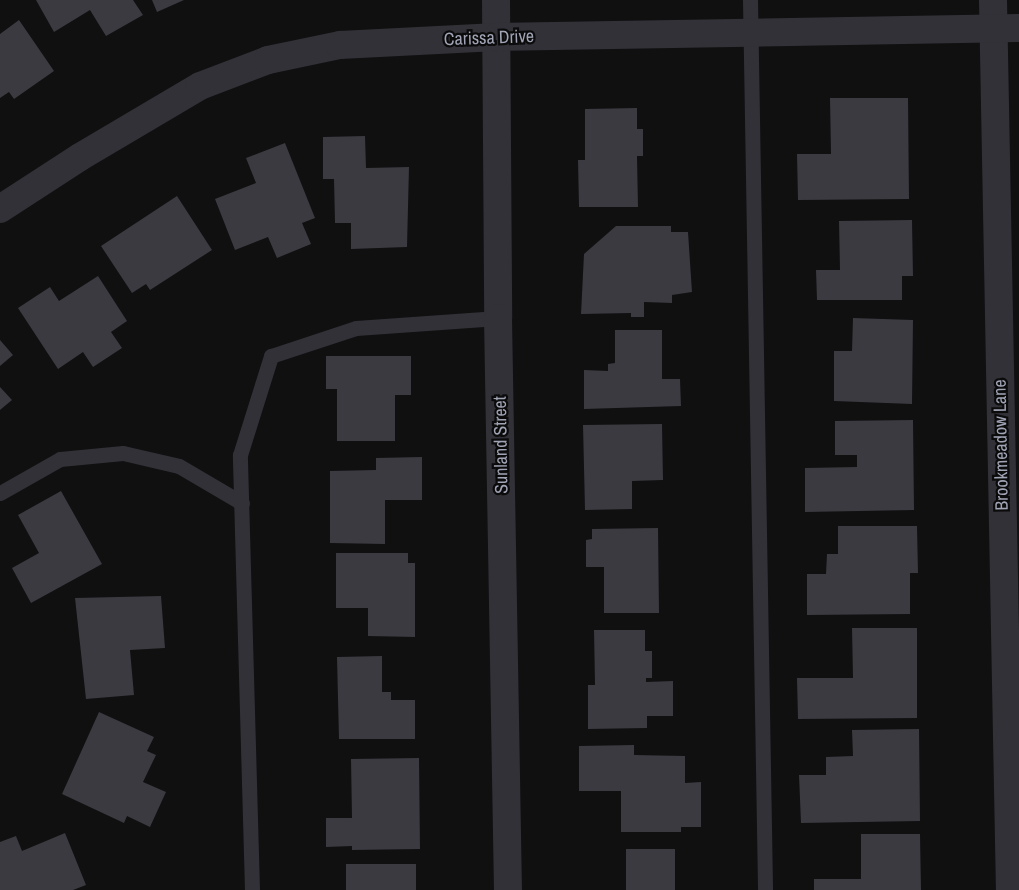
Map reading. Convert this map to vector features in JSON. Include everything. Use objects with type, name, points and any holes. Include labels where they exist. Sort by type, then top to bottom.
[{"type":"street","name":"Sunland Street","points":[[496,0],[498,318],[508,890]]},
{"type":"street","name":"Brookmeadow Lane","points":[[993,0],[1006,28],[1010,890]]},
{"type":"street","name":"Carissa Drive","points":[[0,209],[80,157],[200,86],[268,60],[340,45],[497,37],[1006,28]]},
{"type":"lane","points":[[750,0],[765,890]]},
{"type":"lane","points":[[252,890],[240,455],[271,356],[356,328],[498,318]]},
{"type":"lane","points":[[0,494],[60,459],[123,453],[179,466],[242,503]]},
{"type":"building","points":[[36,0],[133,0],[143,15],[106,36],[90,10],[54,32]]},
{"type":"building","points":[[152,0],[184,0],[157,12]]},
{"type":"building","points":[[19,20],[54,71],[14,99],[9,92],[0,98],[0,34]]},
{"type":"building","points":[[830,98],[908,98],[909,199],[798,200],[797,154],[831,154]]},
{"type":"building","points":[[637,108],[637,129],[643,129],[643,156],[637,156],[638,207],[579,207],[578,160],[585,160],[585,109]]},
{"type":"building","points":[[365,136],[366,168],[409,167],[407,247],[351,249],[351,223],[335,223],[334,179],[323,179],[323,137]]},
{"type":"building","points":[[285,143],[315,218],[302,223],[311,244],[277,258],[268,237],[235,250],[215,199],[256,183],[246,158]]},
{"type":"building","points":[[177,196],[212,250],[150,290],[146,284],[132,293],[101,246]]},
{"type":"building","points":[[912,220],[913,276],[902,276],[902,300],[817,300],[816,270],[840,270],[839,221]]},
{"type":"building","points":[[616,226],[671,226],[671,232],[688,232],[692,292],[672,295],[672,303],[644,302],[644,317],[631,317],[631,313],[581,314],[584,254]]},
{"type":"building","points":[[98,276],[127,321],[111,332],[122,348],[93,367],[83,352],[58,369],[18,308],[50,287],[59,301]]},
{"type":"building","points":[[853,318],[913,320],[912,404],[834,401],[834,351],[852,351]]},
{"type":"building","points":[[615,330],[662,330],[662,379],[680,379],[681,406],[584,409],[584,370],[608,371],[608,364],[615,363]]},
{"type":"building","points":[[0,340],[13,355],[0,366]]},
{"type":"building","points":[[326,356],[411,356],[411,395],[395,395],[395,441],[337,441],[337,389],[326,389]]},
{"type":"building","points":[[0,387],[12,400],[0,410]]},
{"type":"building","points":[[913,420],[914,510],[805,512],[805,468],[857,467],[857,455],[835,455],[835,421]]},
{"type":"building","points":[[662,424],[663,480],[632,481],[632,509],[585,510],[583,425]]},
{"type":"building","points":[[422,457],[422,500],[385,500],[385,544],[330,543],[330,471],[376,470],[376,458]]},
{"type":"building","points":[[61,491],[102,564],[31,603],[12,568],[39,553],[18,515]]},
{"type":"building","points":[[838,526],[917,526],[918,573],[910,573],[910,614],[807,615],[807,574],[826,574],[827,554],[838,554]]},
{"type":"building","points":[[658,528],[659,613],[604,613],[604,567],[586,567],[586,540],[592,539],[592,529]]},
{"type":"building","points":[[336,553],[408,553],[408,563],[415,563],[415,637],[368,636],[368,608],[336,608]]},
{"type":"building","points":[[161,596],[165,648],[130,650],[134,695],[86,699],[75,598]]},
{"type":"building","points":[[852,628],[917,628],[917,718],[798,719],[797,678],[853,678]]},
{"type":"building","points":[[594,630],[645,630],[645,651],[652,651],[652,678],[646,678],[646,682],[673,681],[673,716],[647,716],[647,728],[588,729],[588,685],[595,685]]},
{"type":"building","points":[[382,656],[382,692],[391,692],[391,700],[415,700],[415,739],[339,739],[337,657]]},
{"type":"building","points":[[99,712],[154,737],[147,751],[156,755],[143,782],[166,792],[150,827],[127,816],[124,823],[62,794]]},
{"type":"building","points":[[919,729],[920,821],[801,823],[799,775],[826,775],[826,757],[853,756],[852,730]]},
{"type":"building","points":[[634,745],[634,755],[685,756],[685,783],[701,782],[701,827],[681,827],[681,832],[621,832],[621,791],[579,791],[579,746]]},
{"type":"building","points":[[419,758],[420,849],[352,850],[352,846],[326,847],[326,818],[352,818],[351,759]]},
{"type":"building","points":[[65,833],[86,885],[73,890],[0,890],[0,842],[16,836],[22,851]]},
{"type":"building","points":[[861,834],[920,834],[921,890],[814,890],[814,879],[861,879]]},
{"type":"building","points":[[626,849],[675,849],[675,890],[626,890]]},
{"type":"building","points":[[346,864],[416,864],[416,890],[346,890]]}]
